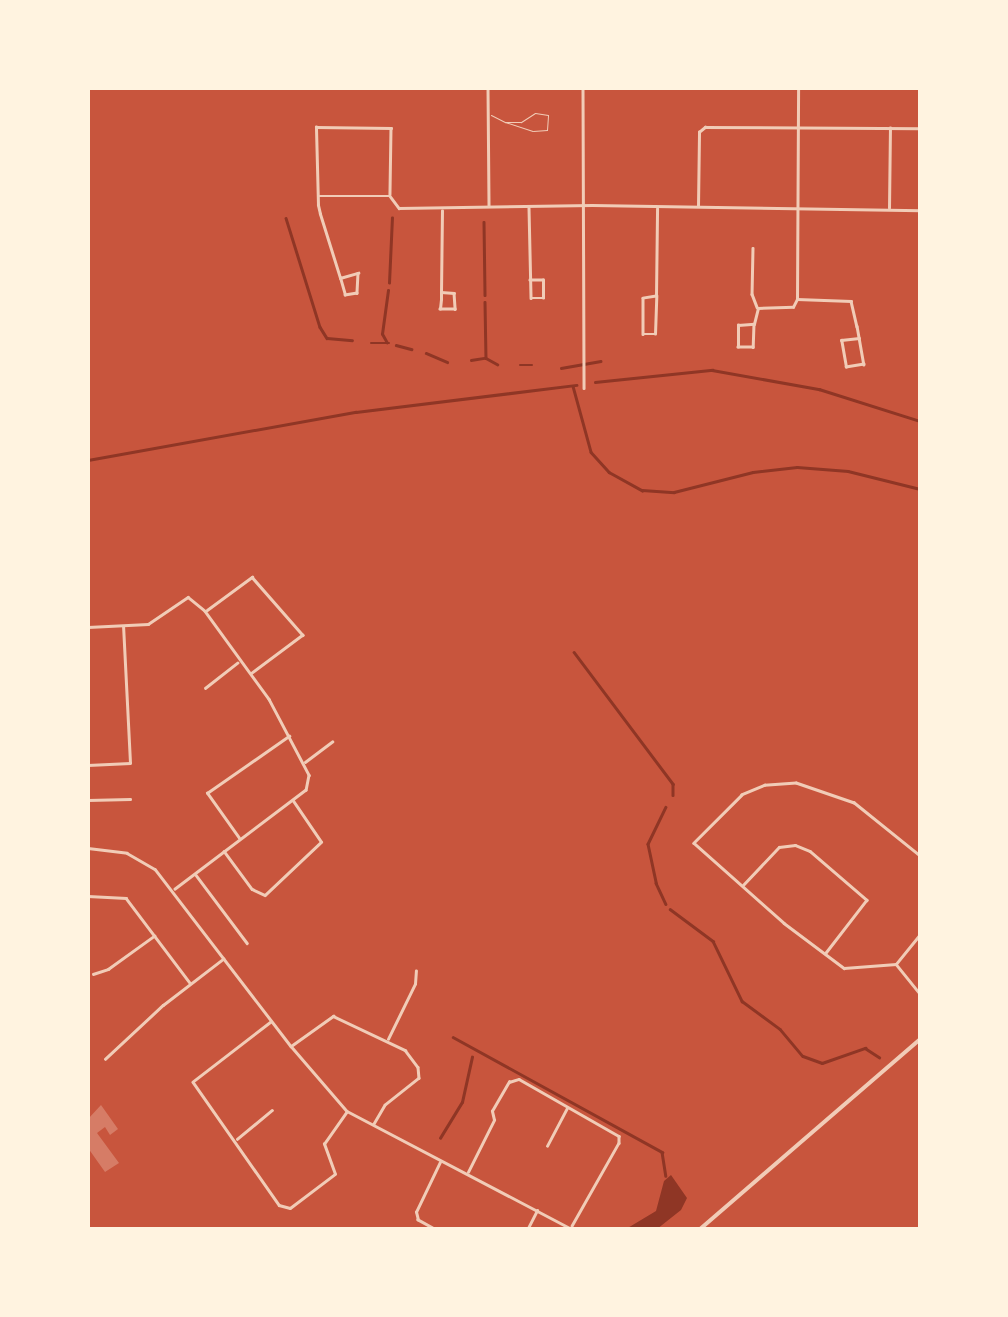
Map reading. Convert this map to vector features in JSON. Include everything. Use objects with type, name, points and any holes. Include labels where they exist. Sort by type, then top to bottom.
[{"type":"street","points":[[488,88],[489,208]]},
{"type":"street","points":[[584,88],[584,388]]},
{"type":"street","points":[[758,308],[793,308],[797,299],[798,88]]},
{"type":"street","points":[[340,278],[358,273],[358,294],[345,295],[340,278],[316,196],[316,128],[391,128],[390,196],[399,208],[920,210]]},
{"type":"street","points":[[698,208],[699,132],[705,128],[920,128]]},
{"type":"street","points":[[889,210],[890,128]]},
{"type":"street","points":[[316,196],[390,196]]},
{"type":"street","points":[[529,206],[530,280]]},
{"type":"street","points":[[656,296],[644,298],[643,334],[655,334],[656,296],[657,207]]},
{"type":"street","points":[[441,292],[442,209]]},
{"type":"street","points":[[753,248],[752,294],[758,308],[754,346],[738,347],[738,324],[754,324]]},
{"type":"street","points":[[797,299],[852,300],[864,364],[846,367],[842,340],[859,338]]},
{"type":"street","points":[[205,611],[252,576],[302,635],[251,674]]},
{"type":"street","points":[[88,627],[152,623],[188,597],[205,611],[251,674],[304,763],[309,785],[174,890]]},
{"type":"street","points":[[88,764],[130,763],[122,626]]},
{"type":"street","points":[[206,688],[239,662]]},
{"type":"street","points":[[240,839],[207,793],[289,736]]},
{"type":"street","points":[[304,763],[332,742]]},
{"type":"street","points":[[920,856],[854,803],[796,782],[765,785],[742,795],[694,843],[844,968],[896,964],[920,934]]},
{"type":"street","points":[[88,800],[130,799]]},
{"type":"street","points":[[224,851],[257,894],[265,894],[284,881],[286,874],[319,847],[322,838],[292,800]]},
{"type":"street","points":[[742,885],[779,847],[794,846],[814,855],[867,900],[825,954]]},
{"type":"street","points":[[88,848],[134,855],[155,868],[290,1046],[347,1111],[572,1228],[620,1140],[568,1106],[512,1079],[492,1112],[494,1120],[468,1172]]},
{"type":"street","points":[[195,874],[247,943]]},
{"type":"street","points":[[88,896],[126,898],[191,984]]},
{"type":"street","points":[[93,974],[108,969],[155,936]]},
{"type":"street","points":[[105,1059],[224,958]]},
{"type":"street","points":[[896,964],[920,994]]},
{"type":"street","points":[[387,1040],[415,984],[416,971]]},
{"type":"street","points":[[290,1046],[334,1016],[405,1050],[421,1073],[416,1083],[381,1110],[374,1125]]},
{"type":"street","points":[[272,1021],[193,1082],[278,1205],[290,1208],[335,1174],[324,1144],[347,1111]]},
{"type":"street","points":[[698,1230],[920,1040]]},
{"type":"street","points":[[546,1146],[568,1106]]},
{"type":"street","points":[[236,1140],[272,1110]]},
{"type":"street","points":[[436,1230],[418,1220],[416,1212],[442,1160]]},
{"type":"street","points":[[527,1230],[538,1209]]},
{"type":"lane","points":[[487,114],[505,122],[533,131],[547,130],[548,115],[535,112],[521,122],[505,122]]},
{"type":"shaded area","points":[[671,1175],[687,1198],[681,1210],[657,1229],[626,1229],[656,1211],[664,1181]]},
{"type":"building","points":[[101,1105],[118,1129],[110,1135],[105,1127],[97,1133],[119,1163],[105,1172],[88,1148],[88,1119]]},
{"type":"waterway","points":[[286,218],[320,327],[327,338],[352,340]]},
{"type":"waterway","points":[[389,283],[392,218]]},
{"type":"waterway","points":[[484,222],[485,295]]},
{"type":"waterway","points":[[387,343],[382,334],[388,290]]},
{"type":"waterway","points":[[485,302],[486,358],[497,364]]},
{"type":"waterway","points":[[371,343],[389,343]]},
{"type":"waterway","points":[[396,345],[411,349]]},
{"type":"waterway","points":[[426,353],[447,362]]},
{"type":"waterway","points":[[471,360],[484,358]]},
{"type":"waterway","points":[[561,368],[600,361]]},
{"type":"waterway","points":[[520,365],[532,365]]},
{"type":"waterway","points":[[595,382],[712,370],[819,389],[920,421]]},
{"type":"waterway","points":[[88,460],[356,412],[576,385]]},
{"type":"waterway","points":[[573,386],[591,452],[609,472],[642,490],[674,492],[753,472],[797,467],[848,471],[920,489]]},
{"type":"waterway","points":[[574,652],[673,784],[673,795]]},
{"type":"waterway","points":[[666,807],[648,844],[656,883],[666,904]]},
{"type":"waterway","points":[[670,909],[713,941],[742,1001],[780,1029],[803,1056],[822,1063],[865,1048],[879,1057]]},
{"type":"waterway","points":[[453,1037],[662,1152],[666,1176]]},
{"type":"waterway","points":[[440,1138],[462,1102],[472,1057]]}]
